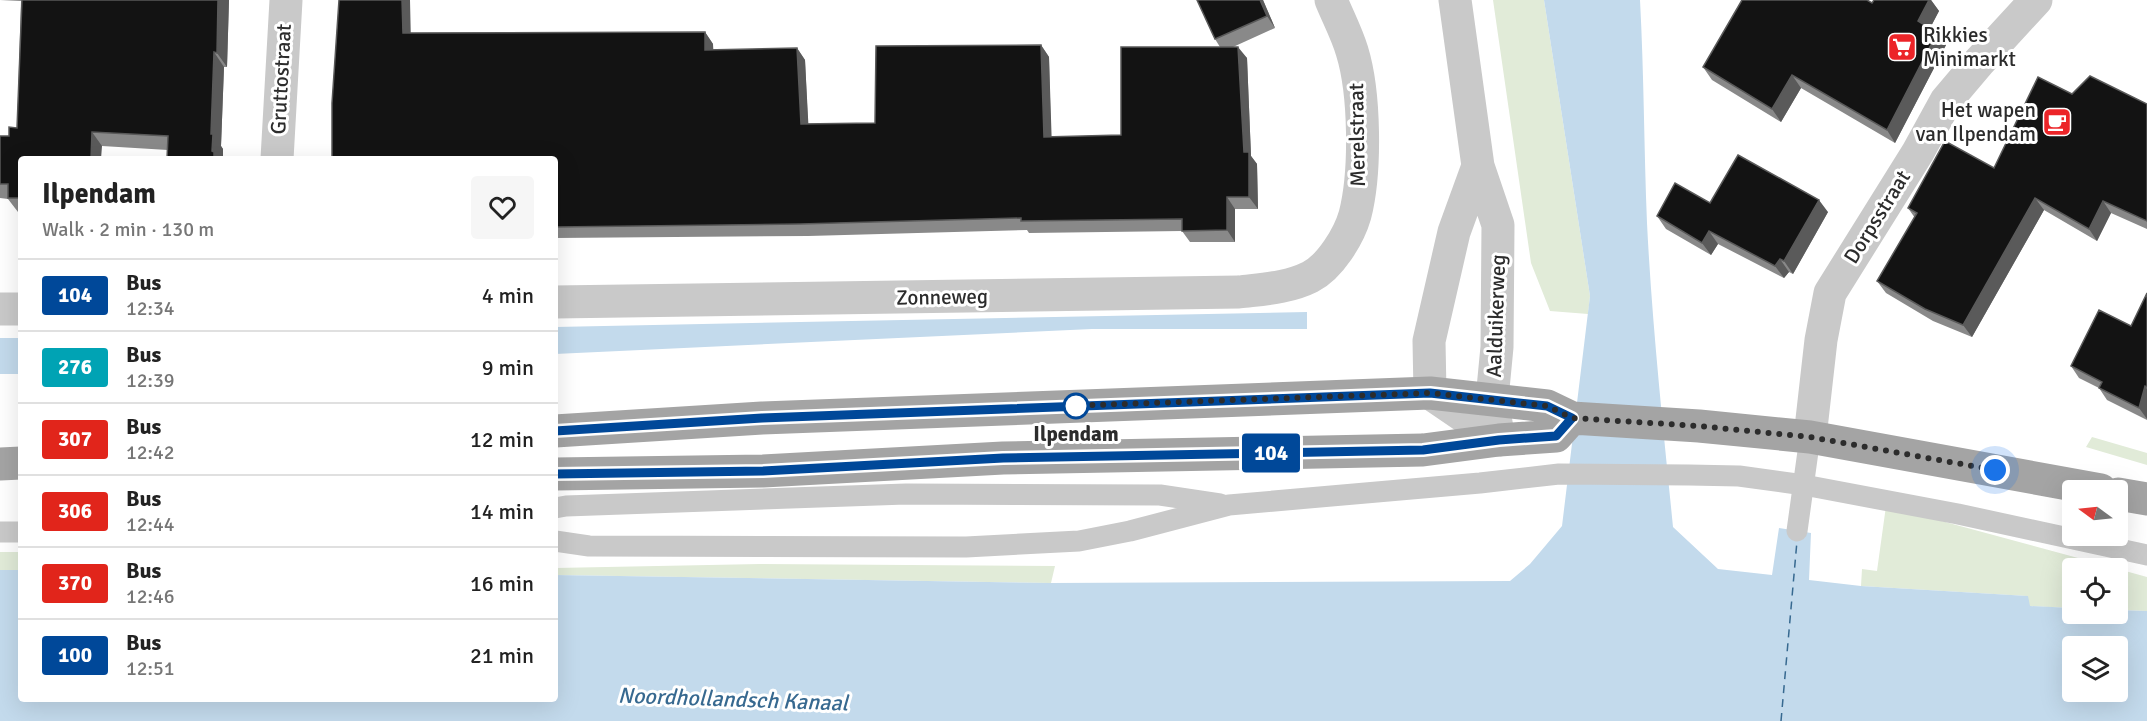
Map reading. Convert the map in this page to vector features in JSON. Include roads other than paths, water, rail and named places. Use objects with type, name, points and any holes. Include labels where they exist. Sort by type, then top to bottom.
[{"type":"main road","points":[[558,431],[762,418],[1430,393],[1547,406],[1572,418],[1810,437],[2062,483]]},
{"type":"main road","points":[[558,474],[763,471],[1003,458],[1423,450],[1499,440],[1556,436],[1572,418]]},
{"type":"main road","points":[[0,464],[18,463]]},
{"type":"main road","points":[[2128,496],[2147,499]]},
{"type":"street","name":"Gruttostraat","points":[[277,156],[286,0]]},
{"type":"street","name":"Merelstraat","points":[[1323,265],[1346,238],[1360,187],[1361,110],[1353,51],[1331,0]]},
{"type":"street","name":"Aalduikerweg","points":[[1455,0],[1478,166],[1498,225],[1497,346],[1492,399],[1499,440]]},
{"type":"street","name":"Dorpsstraat","points":[[1810,437],[1821,340],[1830,293],[1918,152],[1946,101],[1978,62],[2036,0]]},
{"type":"street","name":"Aalduikerweg","points":[[1430,393],[1429,341],[1454,232],[1478,166]]},
{"type":"street","name":"Zonneweg","points":[[558,302],[1239,292],[1292,284],[1312,276],[1323,265]]},
{"type":"street","points":[[0,309],[18,309]]},
{"type":"street","points":[[1430,393],[1499,440]]},
{"type":"lane","points":[[1797,531],[1810,437]]},
{"type":"lane","points":[[558,541],[590,546],[978,547],[1079,541],[1130,531],[1229,505],[1559,474],[1689,475],[1739,476],[1804,485],[1958,514],[2147,555]]},
{"type":"lane","points":[[558,507],[906,494],[1160,495],[1229,505]]},
{"type":"lane","points":[[0,532],[18,532]]},
{"type":"water","name":"Noordhollandsch Kanaal","points":[[1544,0],[1640,0],[1649,261],[1673,527],[1718,569],[1772,575],[1779,528],[1811,533],[1809,580],[1861,586],[2028,596],[2030,606],[2062,607],[2062,624],[2128,624],[2128,610],[2147,611],[2147,721],[0,721],[0,570],[18,570],[18,702],[558,702],[558,575],[1051,583],[1510,581],[1530,564],[1562,526],[1590,296]]},
{"type":"water","points":[[1307,312],[1307,329],[1092,329],[558,354],[558,327]]},
{"type":"water","points":[[0,338],[18,338],[18,374],[0,374]]},
{"type":"place","name":"Rikkies Minimarkt","points":[[1902,47]]},
{"type":"place","name":"Het wapen van Ilpendam","points":[[2057,122]]},
{"type":"place","name":"Ilpendam","points":[[1076,406]]}]
